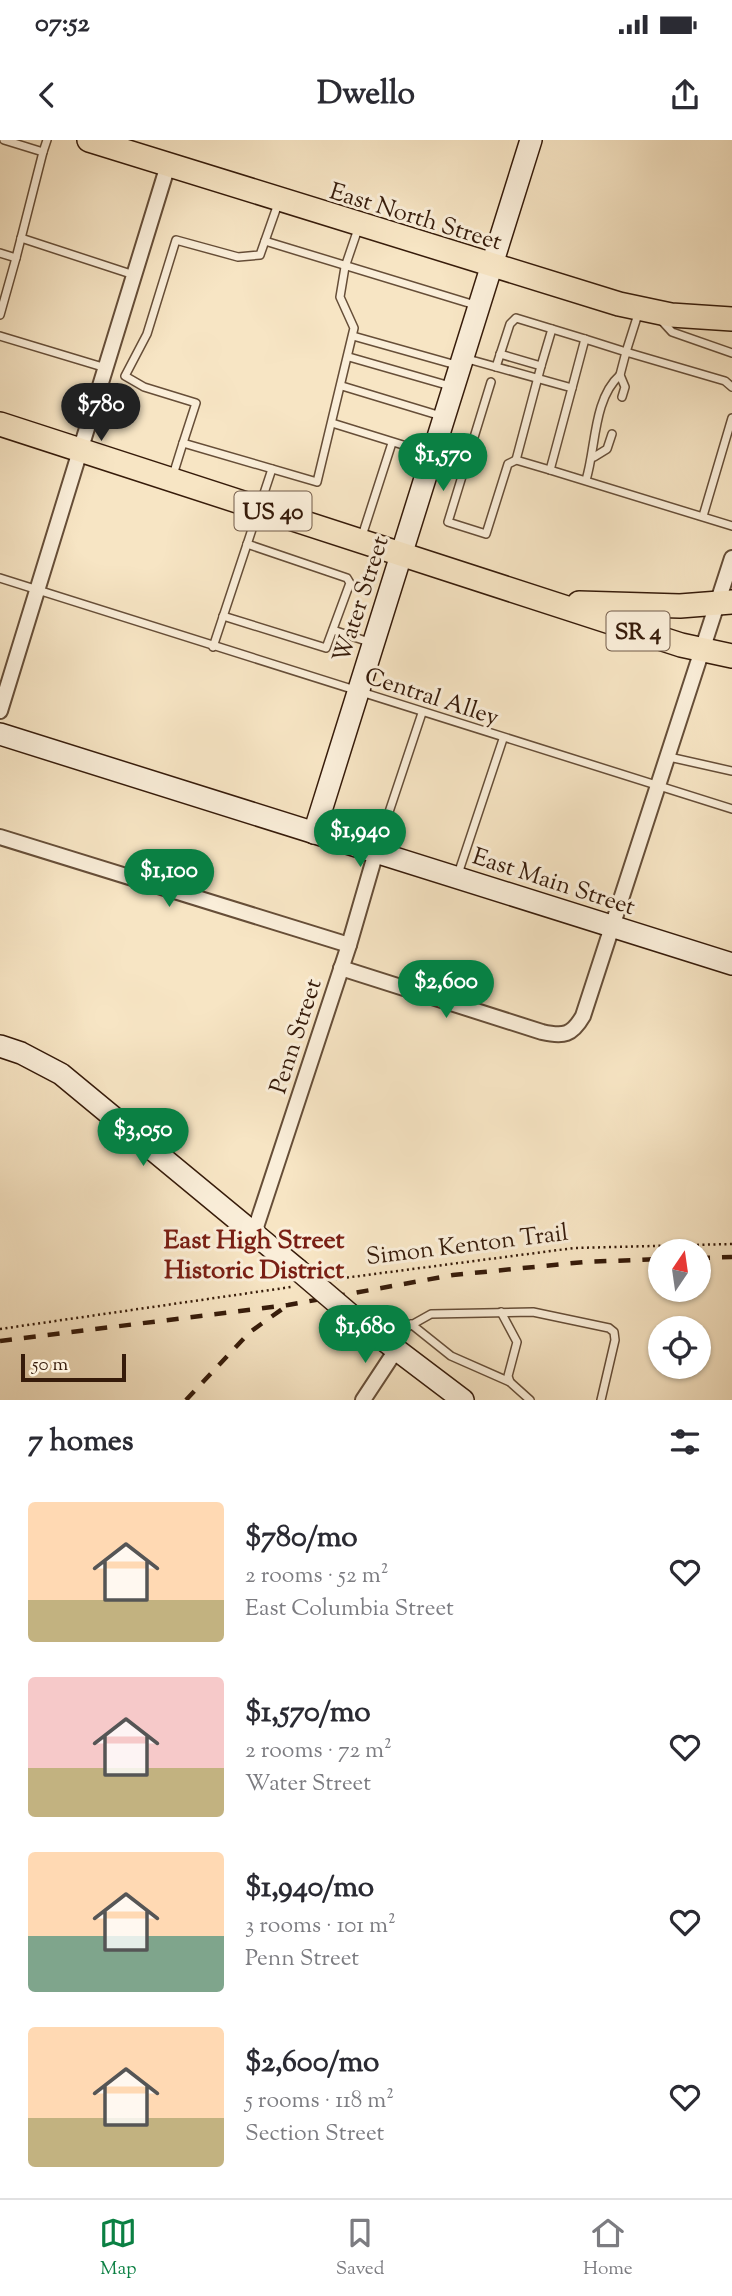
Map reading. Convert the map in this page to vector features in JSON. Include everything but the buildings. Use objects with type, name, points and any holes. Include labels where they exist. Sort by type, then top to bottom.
[{"type":"main road","name":"East North Street","points":[[89,140],[492,267],[646,311],[732,319]]},
{"type":"main road","name":"US 40","points":[[0,424],[545,600],[616,606],[725,603]]},
{"type":"main road","name":"SR 4","points":[[545,600],[681,645],[732,656]]},
{"type":"street","name":"Water Street","points":[[314,833],[531,140]]},
{"type":"street","points":[[0,711],[168,165]]},
{"type":"street","points":[[345,970],[551,1034],[568,1034],[576,1029],[613,927],[704,648],[725,603],[732,558]]},
{"type":"street","name":"East Main Street","points":[[0,734],[732,964]]},
{"type":"street","points":[[0,837],[349,945]]},
{"type":"street","name":"Penn Street","points":[[254,1233],[345,970],[349,945],[376,852]]},
{"type":"street","points":[[0,1046],[61,1073],[254,1233],[297,1277],[463,1400]]},
{"type":"street","points":[[363,1400],[394,1348]]},
{"type":"lane","points":[[4,140],[43,152]]},
{"type":"lane","points":[[0,314],[47,140]]},
{"type":"lane","points":[[171,479],[196,403],[144,387],[125,376],[146,334],[176,240],[238,257],[260,255],[279,200]]},
{"type":"lane","points":[[183,443],[317,482],[353,336],[354,328],[340,297],[345,267],[359,225]]},
{"type":"lane","points":[[21,238],[134,276]]},
{"type":"lane","points":[[265,241],[480,306]]},
{"type":"lane","points":[[0,253],[16,258]]},
{"type":"lane","points":[[586,480],[594,457],[592,444],[610,384],[620,375],[626,352],[646,311],[672,332],[732,353]]},
{"type":"lane","points":[[495,367],[510,324],[516,318],[725,381],[732,387]]},
{"type":"lane","points":[[516,460],[552,329]]},
{"type":"lane","points":[[0,336],[106,368]]},
{"type":"lane","points":[[353,336],[462,362],[495,367],[572,388]]},
{"type":"lane","points":[[550,470],[585,339]]},
{"type":"lane","points":[[500,354],[541,366]]},
{"type":"lane","points":[[349,357],[454,387]]},
{"type":"lane","points":[[620,375],[625,387],[622,397]]},
{"type":"lane","points":[[491,382],[448,522],[486,534],[508,464],[516,460],[732,526]]},
{"type":"lane","points":[[342,386],[445,417]]},
{"type":"lane","points":[[703,516],[732,418]]},
{"type":"lane","points":[[332,423],[433,454]]},
{"type":"lane","points":[[594,457],[607,449],[612,434]]},
{"type":"lane","points":[[361,539],[392,443]]},
{"type":"lane","points":[[213,647],[272,470]]},
{"type":"lane","points":[[223,617],[323,648],[328,646],[349,583],[347,578],[247,544]]},
{"type":"lane","name":"Central Alley","points":[[0,578],[503,739],[732,809]]},
{"type":"lane","points":[[333,631],[373,644]]},
{"type":"lane","points":[[376,852],[422,713]]},
{"type":"lane","points":[[457,878],[503,739]]},
{"type":"lane","points":[[668,757],[732,771]]},
{"type":"lane","points":[[501,1312],[517,1342],[508,1376],[510,1382]]},
{"type":"lane","points":[[394,1348],[411,1324],[431,1314],[551,1314],[609,1328],[614,1332],[615,1340],[601,1400]]},
{"type":"lane","points":[[411,1324],[451,1356],[510,1382],[530,1400]]},
{"type":"path","name":"Simon Kenton Trail","points":[[324,1281],[573,1248],[732,1244]]},
{"type":"path","points":[[0,1329],[297,1277]]},
{"type":"railway","points":[[711,1258],[732,1257]]},
{"type":"railway","points":[[0,1341],[288,1305],[453,1275],[584,1262],[648,1259]]},
{"type":"railway","points":[[186,1400],[250,1332],[285,1307]]},
{"type":"district","name":"East High Street Historic District","points":[[254,1254]]}]
